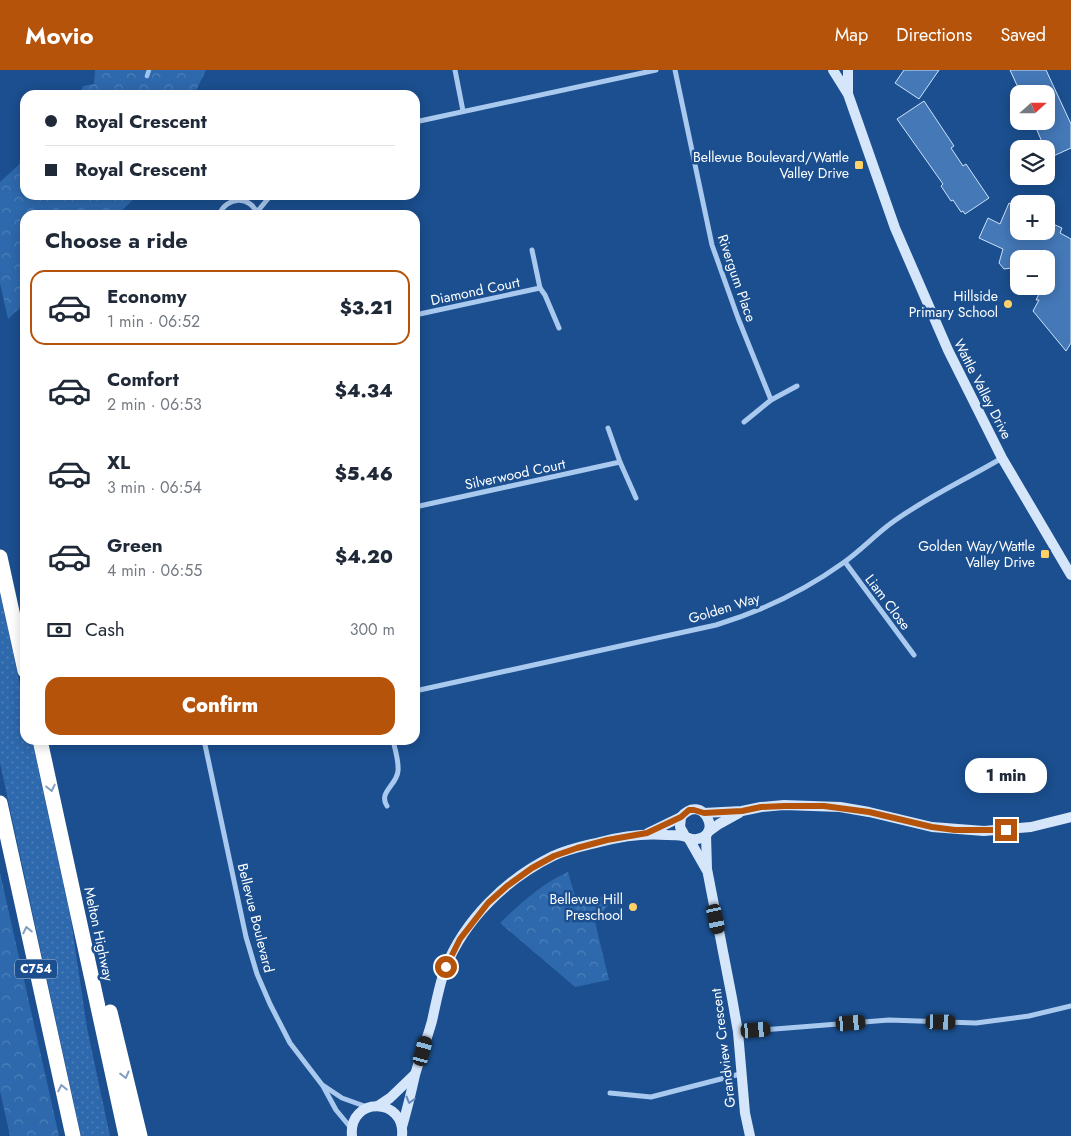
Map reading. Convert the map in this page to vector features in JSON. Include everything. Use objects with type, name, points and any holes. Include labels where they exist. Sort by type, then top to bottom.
[{"type":"highway","points":[[0,557],[20,648]]},
{"type":"highway","name":"Melton Highway","points":[[41,745],[126,1136]]},
{"type":"highway","name":"C754","points":[[0,802],[73,1136]]},
{"type":"highway","points":[[89,962],[108,1008],[140,1136]]},
{"type":"street","points":[[455,70],[464,111]]},
{"type":"street","points":[[420,121],[656,70]]},
{"type":"street","name":"Rivergum Place","points":[[675,70],[714,252],[771,400]]},
{"type":"street","name":"Wattle Valley Drive","points":[[833,70],[848,94],[874,170],[913,271],[948,350],[1002,458],[1071,575]]},
{"type":"street","name":"Wattle Valley Drive","points":[[848,70],[848,94]]},
{"type":"street","points":[[222,210],[233,200],[239,200],[250,203],[255,210]]},
{"type":"street","name":"Diamond Court","points":[[532,250],[540,288],[546,296],[559,328]]},
{"type":"street","name":"Diamond Court","points":[[420,314],[540,288]]},
{"type":"street","points":[[744,422],[771,400],[797,386]]},
{"type":"street","points":[[608,428],[636,498]]},
{"type":"street","name":"Golden Way","points":[[420,690],[746,616],[814,583],[845,562],[891,524],[925,501],[1002,458]]},
{"type":"street","name":"Silverwood Court","points":[[420,506],[620,462]]},
{"type":"street","name":"Liam Close","points":[[845,562],[914,655]]},
{"type":"street","name":"Bellevue Boulevard","points":[[205,745],[246,937],[257,974],[290,1043],[323,1086],[351,1134]]},
{"type":"street","points":[[388,806],[384,802],[384,796],[397,776],[398,770],[394,745]]},
{"type":"street","points":[[402,1131],[432,1018],[437,991],[460,939],[488,903],[507,886],[526,872],[554,856],[607,840],[647,833],[681,817],[689,810],[704,813],[742,811],[761,807],[840,807],[932,827],[984,831],[1031,827],[1071,817]]},
{"type":"street","points":[[647,833],[700,839],[742,811]]},
{"type":"street","points":[[704,813],[709,822],[707,833]]},
{"type":"street","points":[[681,817],[680,828],[687,838]]},
{"type":"street","name":"Grandview Crescent","points":[[707,833],[706,869],[738,1032],[740,1074],[750,1136]]},
{"type":"street","name":"Grandview Crescent","points":[[687,838],[706,869]]},
{"type":"street","points":[[738,1032],[889,1020],[976,1024],[1029,1016],[1071,1006]]},
{"type":"street","points":[[351,1134],[357,1116],[390,1098],[416,1074]]},
{"type":"street","points":[[610,1093],[651,1097],[740,1074]]},
{"type":"street","name":"Bellevue Boulevard","points":[[323,1086],[342,1098],[373,1107]]},
{"type":"street","points":[[373,1107],[386,1108],[394,1112],[399,1119],[402,1131]]},
{"type":"green space","points":[[95,70],[206,70],[196,90],[81,90],[83,86],[94,84]]},
{"type":"green space","points":[[20,164],[20,200],[133,200],[122,210],[20,210],[20,308],[8,319],[0,283],[0,182]]},
{"type":"green space","points":[[0,593],[20,685],[20,745],[33,745],[71,920],[87,1028],[110,1136],[81,1136],[0,763]]},
{"type":"green space","points":[[0,872],[59,1136],[10,1136],[0,1091]]},
{"type":"green space","points":[[568,872],[577,903],[618,892],[595,922],[609,980],[575,987],[500,923],[540,888]]},
{"type":"building","points":[[904,70],[939,70],[919,99],[895,83]]},
{"type":"building","points":[[1010,70],[1046,70],[1053,85],[1017,85]]},
{"type":"building","points":[[1055,89],[1071,124],[1071,148],[1055,155],[1055,140],[1041,140],[1037,130],[1055,130]]},
{"type":"building","points":[[924,101],[954,146],[951,148],[963,166],[966,164],[989,198],[965,214],[963,211],[961,212],[953,200],[951,201],[941,186],[943,184],[897,119]]},
{"type":"building","points":[[1009,203],[1010,240],[1055,240],[1055,225],[1062,228],[1060,233],[1071,239],[1071,343],[1066,351],[1033,311],[1039,300],[1036,300],[1038,295],[1055,295],[1055,250],[1010,250],[1010,268],[1004,269],[999,263],[1003,249],[979,238],[988,218],[1000,224]]},
{"type":"waterway","points":[[147,76],[149,70]]},
{"type":"place","name":"Bellevue Boulevard/Wattle Valley Drive","points":[[859,165]]},
{"type":"place","name":"Hillside Primary School","points":[[1008,304]]},
{"type":"place","name":"Golden Way/Wattle Valley Drive","points":[[1045,554]]},
{"type":"place","name":"Bellevue Hill Preschool","points":[[633,907]]},
{"type":"route","points":[[446,967],[460,939],[488,903],[532,868],[554,856],[577,848],[607,840],[647,833],[681,817],[689,810],[700,810],[704,813],[742,811],[761,807],[809,805],[840,807],[932,827],[955,830],[1006,830]]}]
